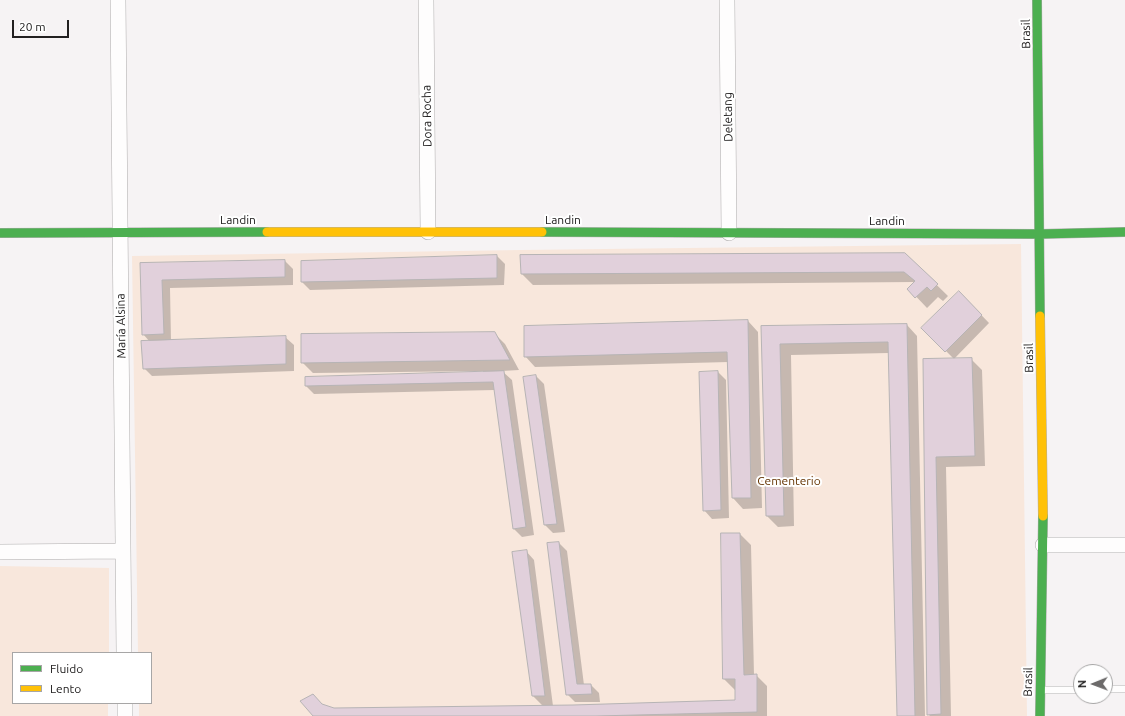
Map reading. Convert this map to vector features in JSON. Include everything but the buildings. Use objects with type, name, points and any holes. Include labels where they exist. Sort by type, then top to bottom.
[{"type":"street","name":"María Alsina","points":[[118,0],[124,652]]},
{"type":"street","name":"Dora Rocha","points":[[426,0],[428,232]]},
{"type":"street","name":"Deletang","points":[[727,0],[729,233]]},
{"type":"street","name":"Brasil","points":[[1037,0],[1043,545],[1040,716]]},
{"type":"street","name":"Landin","points":[[0,233],[428,232],[1040,234],[1125,232]]},
{"type":"street","points":[[1043,545],[1125,545]]},
{"type":"street","points":[[0,552],[123,551]]},
{"type":"street","points":[[125,704],[125,716]]},
{"type":"lane","points":[[1113,689],[1125,689]]},
{"type":"lane","points":[[1040,690],[1073,690]]},
{"type":"green space","name":"Cementerio","points":[[1021,244],[1027,716],[139,716],[139,704],[152,704],[152,652],[138,652],[132,256]]},
{"type":"green space","points":[[0,566],[109,568],[109,652],[12,652],[12,704],[108,704],[108,716],[0,716]]},
{"type":"traffic: fast","points":[[1037,0],[1040,316]]},
{"type":"traffic: fast","points":[[0,233],[267,232]]},
{"type":"traffic: fast","points":[[542,232],[1040,234],[1125,232]]},
{"type":"traffic: fast","points":[[1040,716],[1043,516]]},
{"type":"traffic: slow","points":[[267,232],[542,232]]},
{"type":"traffic: slow","points":[[1040,316],[1043,516]]}]
